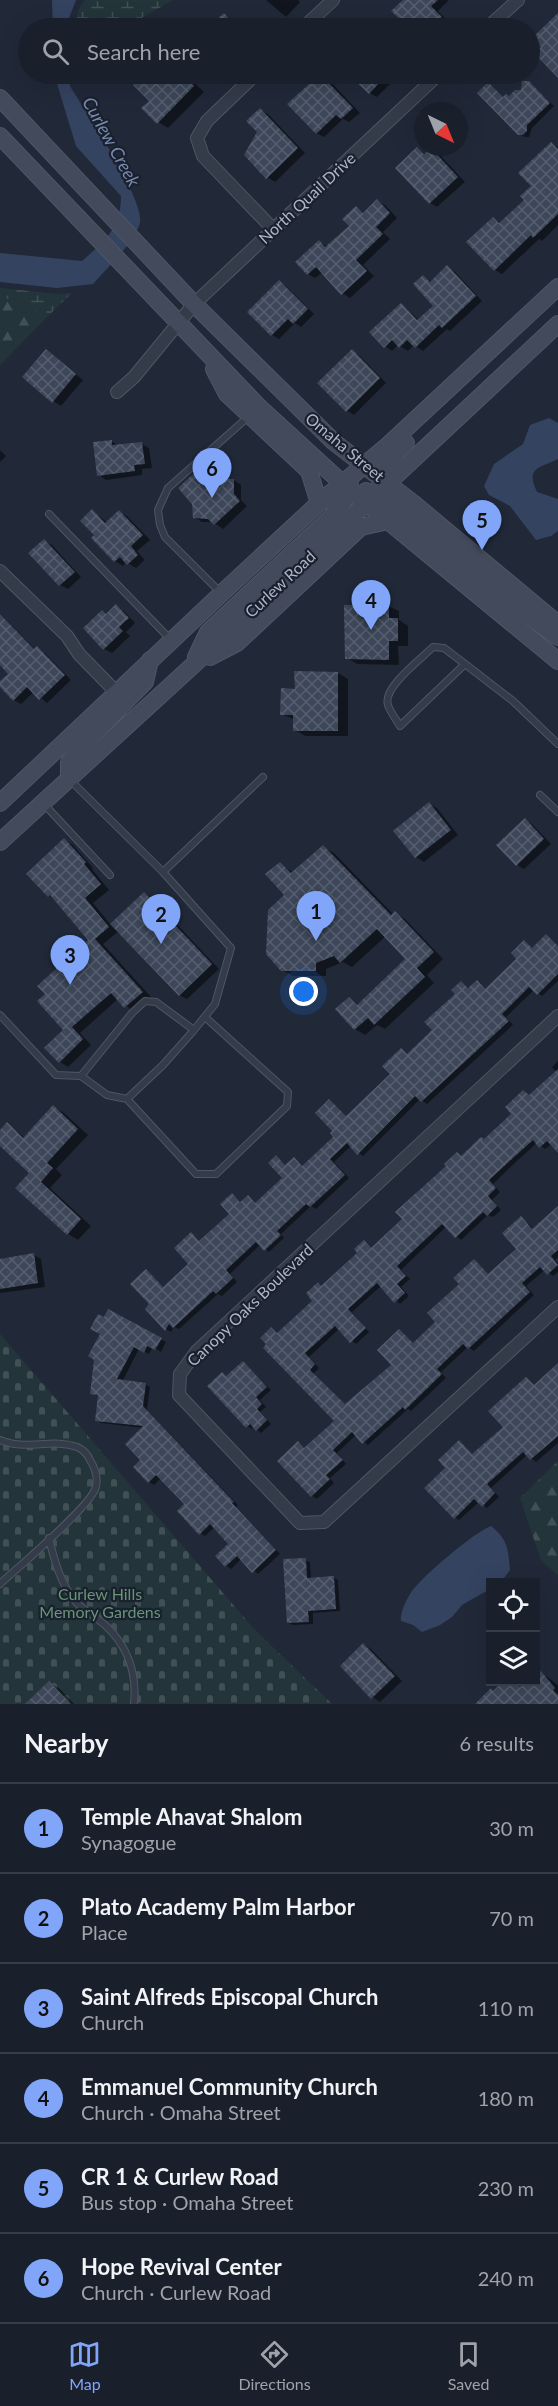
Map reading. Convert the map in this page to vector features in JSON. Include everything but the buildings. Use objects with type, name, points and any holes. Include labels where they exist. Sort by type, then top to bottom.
[{"type":"main road","name":"Omaha Street","points":[[0,99],[194,304],[334,442],[367,482],[388,521],[558,661]]},
{"type":"main road","name":"Omaha Street","points":[[0,136],[178,325],[259,407],[367,482],[558,624]]},
{"type":"main road","name":"Curlew Road","points":[[0,842],[190,668],[367,482],[558,287]]},
{"type":"main road","points":[[558,301],[392,455],[367,482],[529,616],[558,637]]},
{"type":"main road","name":"Curlew Road","points":[[0,803],[319,503],[402,469],[558,324]]},
{"type":"main road","points":[[207,354],[228,394],[309,471],[319,503]]},
{"type":"main road","points":[[190,668],[237,643],[361,527],[388,521]]},
{"type":"main road","points":[[69,779],[69,762],[75,753],[145,682],[151,660]]},
{"type":"street","points":[[314,18],[333,0]]},
{"type":"street","points":[[498,18],[518,0]]},
{"type":"street","points":[[246,84],[207,121],[197,138],[203,156],[273,229]]},
{"type":"street","name":"North Quail Drive","points":[[117,392],[134,377],[194,304],[428,84]]},
{"type":"street","points":[[0,571],[67,636],[79,654],[116,692]]},
{"type":"street","name":"Canopy Oaks Boulevard","points":[[558,1016],[196,1352],[180,1374],[179,1395],[300,1523],[324,1522],[558,1306]]},
{"type":"lane","points":[[221,594],[165,537],[159,525],[158,510],[168,488],[250,416]]},
{"type":"lane","points":[[49,514],[171,640]]},
{"type":"lane","points":[[465,664],[400,726],[387,704],[391,688],[433,647],[444,648],[465,664],[513,701],[558,744]]},
{"type":"lane","points":[[163,872],[263,777]]},
{"type":"lane","points":[[69,779],[163,872],[231,948],[215,1004],[163,1065],[127,1099]]},
{"type":"lane","points":[[540,795],[558,812]]},
{"type":"lane","points":[[43,802],[110,875]]},
{"type":"lane","points":[[81,1076],[132,1013],[145,1001],[156,1002],[194,1030]]},
{"type":"lane","points":[[0,1015],[56,1076],[81,1076],[108,1095],[127,1099],[196,1174],[216,1174],[287,1106],[288,1092],[205,1017]]},
{"type":"lane","points":[[0,1440],[17,1445],[54,1444],[78,1447],[88,1455],[96,1469],[96,1488],[84,1506],[0,1584]]},
{"type":"lane","points":[[49,1538],[54,1564],[75,1601],[107,1627],[126,1653],[136,1685],[134,1704]]},
{"type":"green space","points":[[86,0],[173,0],[142,18],[77,18]]},
{"type":"green space","points":[[0,288],[57,294],[72,293],[49,315],[3,297],[0,298]]},
{"type":"green space","points":[[3,297],[49,315],[0,365],[0,298]]},
{"type":"green space","name":"Curlew Hills Memory Gardens","points":[[0,1334],[254,1629],[332,1704],[0,1704]]},
{"type":"green space","points":[[558,1461],[558,1575],[541,1560],[520,1498]]},
{"type":"water","points":[[52,0],[76,0],[69,18],[53,18]]},
{"type":"water","points":[[57,84],[70,84],[124,175],[139,210],[138,229],[127,246],[93,284],[57,288],[0,282],[0,253],[82,261],[98,247],[115,225],[121,196],[76,146]]},
{"type":"water","points":[[549,418],[558,423],[558,459],[536,470],[533,478],[537,492],[558,499],[558,531],[551,536],[536,540],[510,506],[489,495],[484,486],[494,464],[523,444],[530,425]]},
{"type":"water","points":[[491,1526],[504,1540],[508,1550],[510,1570],[504,1578],[486,1578],[486,1591],[462,1605],[452,1617],[440,1625],[422,1632],[413,1625],[401,1621],[406,1601],[418,1584],[461,1545]]},
{"type":"place","name":"Hope Revival Center","points":[[212,498]]},
{"type":"place","name":"CR 1 & Curlew Road","points":[[482,550]]},
{"type":"place","name":"Emmanuel Community Church","points":[[371,630]]},
{"type":"place","name":"Temple Ahavat Shalom","points":[[316,941]]},
{"type":"place","name":"Plato Academy Palm Harbor","points":[[161,944]]},
{"type":"place","name":"Saint Alfreds Episcopal Church","points":[[70,985]]},
{"type":"water label","name":"Curlew Creek","points":[[111,142]]}]
